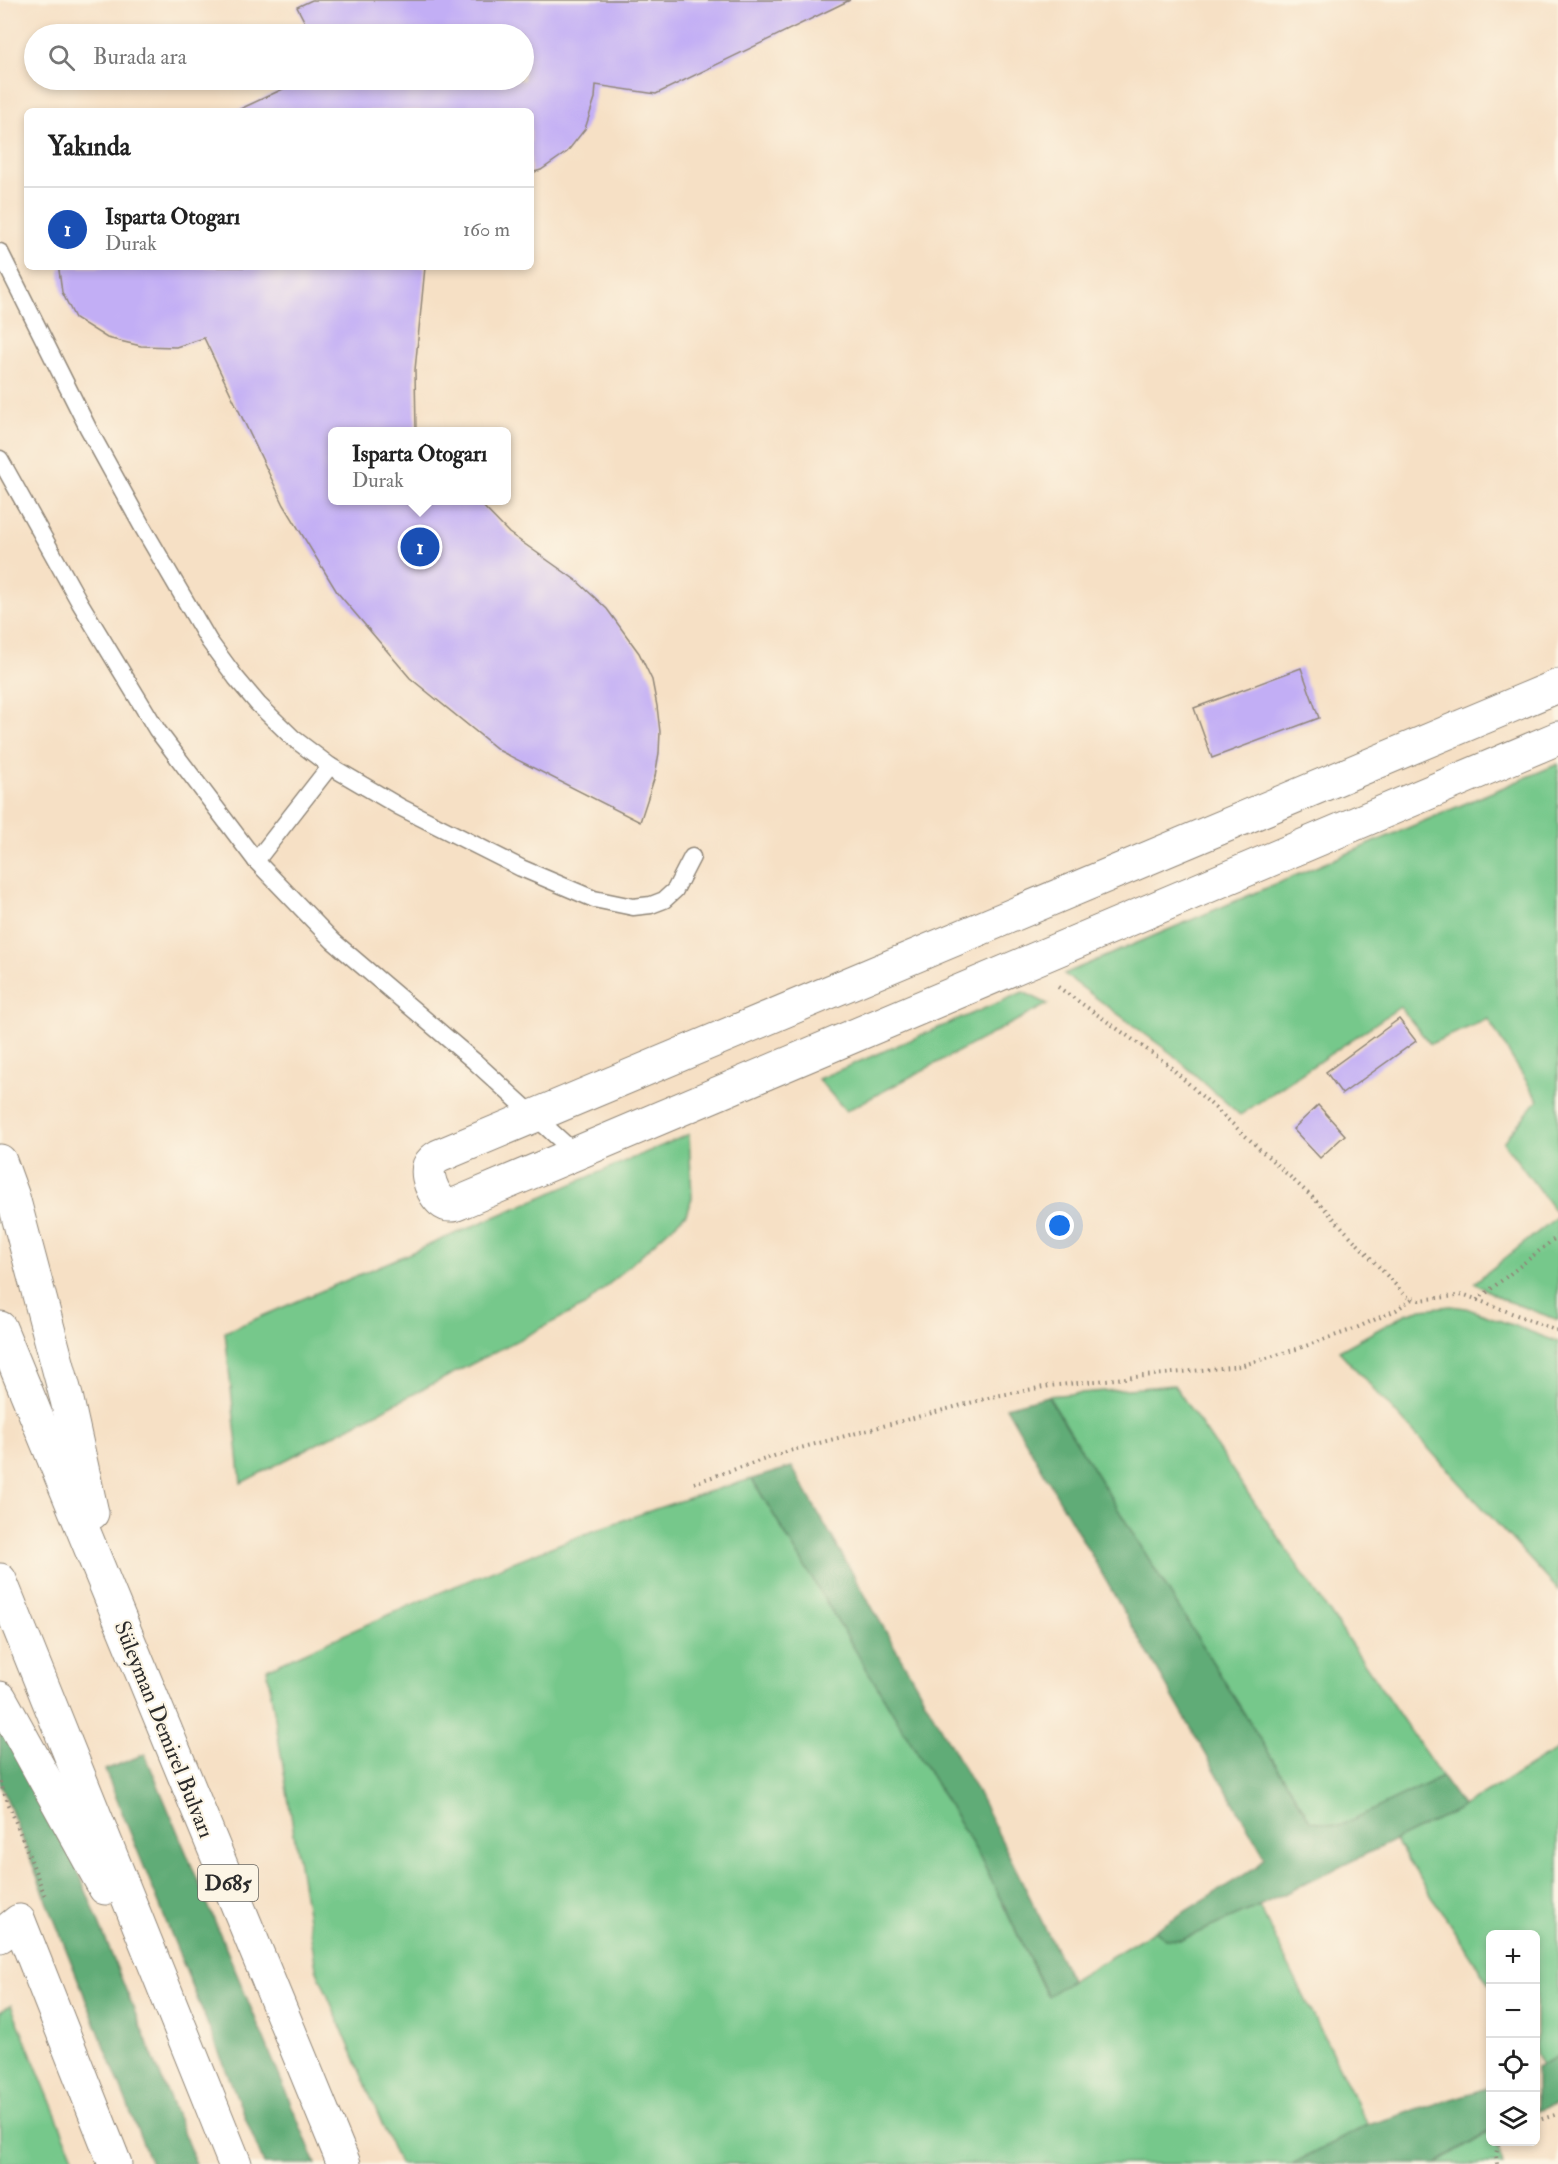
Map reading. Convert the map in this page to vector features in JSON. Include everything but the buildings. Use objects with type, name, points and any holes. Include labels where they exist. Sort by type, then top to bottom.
[{"type":"main road","points":[[1558,686],[536,1115],[431,1161],[428,1169],[429,1179],[441,1202],[450,1205],[461,1202],[1558,738]]},
{"type":"main road","points":[[0,1161],[13,1197],[67,1400],[113,1602]]},
{"type":"main road","name":"Süleyman Demirel Bulvarı","points":[[0,1328],[344,2164]]},
{"type":"main road","points":[[0,1580],[235,2164]]},
{"type":"main road","points":[[0,1698],[175,2013]]},
{"type":"main road","points":[[10,1929],[115,2164]]},
{"type":"lane","points":[[0,252],[88,428],[143,528],[210,641],[258,704],[293,738],[330,766],[400,807],[521,868],[594,898],[633,907],[651,905],[664,900],[675,890],[692,857]]},
{"type":"lane","points":[[0,459],[80,603],[157,730],[256,861],[333,941],[536,1115],[576,1154]]},
{"type":"lane","points":[[256,861],[330,766]]},
{"type":"path","points":[[1033,961],[1066,994],[1166,1063],[1239,1128],[1324,1209],[1406,1296],[1412,1299]]},
{"type":"path","points":[[1478,1300],[1558,1236]]},
{"type":"path","points":[[694,1483],[789,1451],[996,1396],[1050,1386],[1240,1366],[1354,1329],[1396,1310],[1412,1299],[1465,1295],[1558,1331]]},
{"type":"path","points":[[1540,2120],[1558,2114]]},
{"type":"path","points":[[1497,2164],[1498,2146]]},
{"type":"green space","points":[[1558,764],[1558,1215],[1503,1142],[1538,1100],[1488,1019],[1430,1044],[1400,1007],[1240,1115],[1172,1054],[1064,974]]},
{"type":"green space","points":[[1023,992],[1048,1004],[846,1111],[818,1079]]},
{"type":"green space","points":[[689,1134],[692,1198],[686,1214],[586,1305],[241,1483],[225,1332]]},
{"type":"green space","points":[[1558,1216],[1558,1320],[1502,1299],[1474,1283]]},
{"type":"green space","points":[[1451,1306],[1466,1308],[1558,1342],[1558,1590],[1339,1351],[1406,1314],[1422,1309]]},
{"type":"green space","points":[[1174,1385],[1442,1777],[1339,1827],[1310,1820],[1048,1396]]},
{"type":"green space","points":[[1048,1396],[1310,1820],[1339,1826],[1442,1777],[1463,1807],[1259,1906],[1181,1940],[1167,1939],[1155,1930],[1257,1867],[1265,1857],[1006,1407]]},
{"type":"green space","points":[[792,1467],[979,1795],[1071,1980],[1048,1996],[979,1855],[752,1479]]},
{"type":"green space","points":[[752,1479],[979,1855],[1047,1996],[1155,1930],[1167,1939],[1181,1940],[1259,1906],[1368,2125],[1292,2164],[399,2164],[316,1968],[267,1669],[446,1590],[566,1541],[689,1498]]},
{"type":"green space","points":[[0,1698],[32,1757],[196,2164],[151,2164],[0,1782]]},
{"type":"green space","points":[[1558,1749],[1558,2056],[1542,2065],[1540,2062],[1540,1930],[1486,1930],[1486,1980],[1395,1840],[1463,1807]]},
{"type":"green space","points":[[145,1754],[316,2164],[264,2164],[105,1770]]},
{"type":"green space","points":[[11,2005],[76,2164],[0,2164],[0,2012]]},
{"type":"green space","points":[[1558,2056],[1558,2104],[1540,2110],[1540,2092],[1540,2066]]},
{"type":"green space","points":[[1486,2088],[1486,2133],[1436,2164],[1292,2164],[1368,2125]]},
{"type":"green space","points":[[1486,2134],[1486,2146],[1497,2146],[1503,2164],[1436,2164]]},
{"type":"place","name":"Isparta Otogarı","points":[[420,547]]}]
